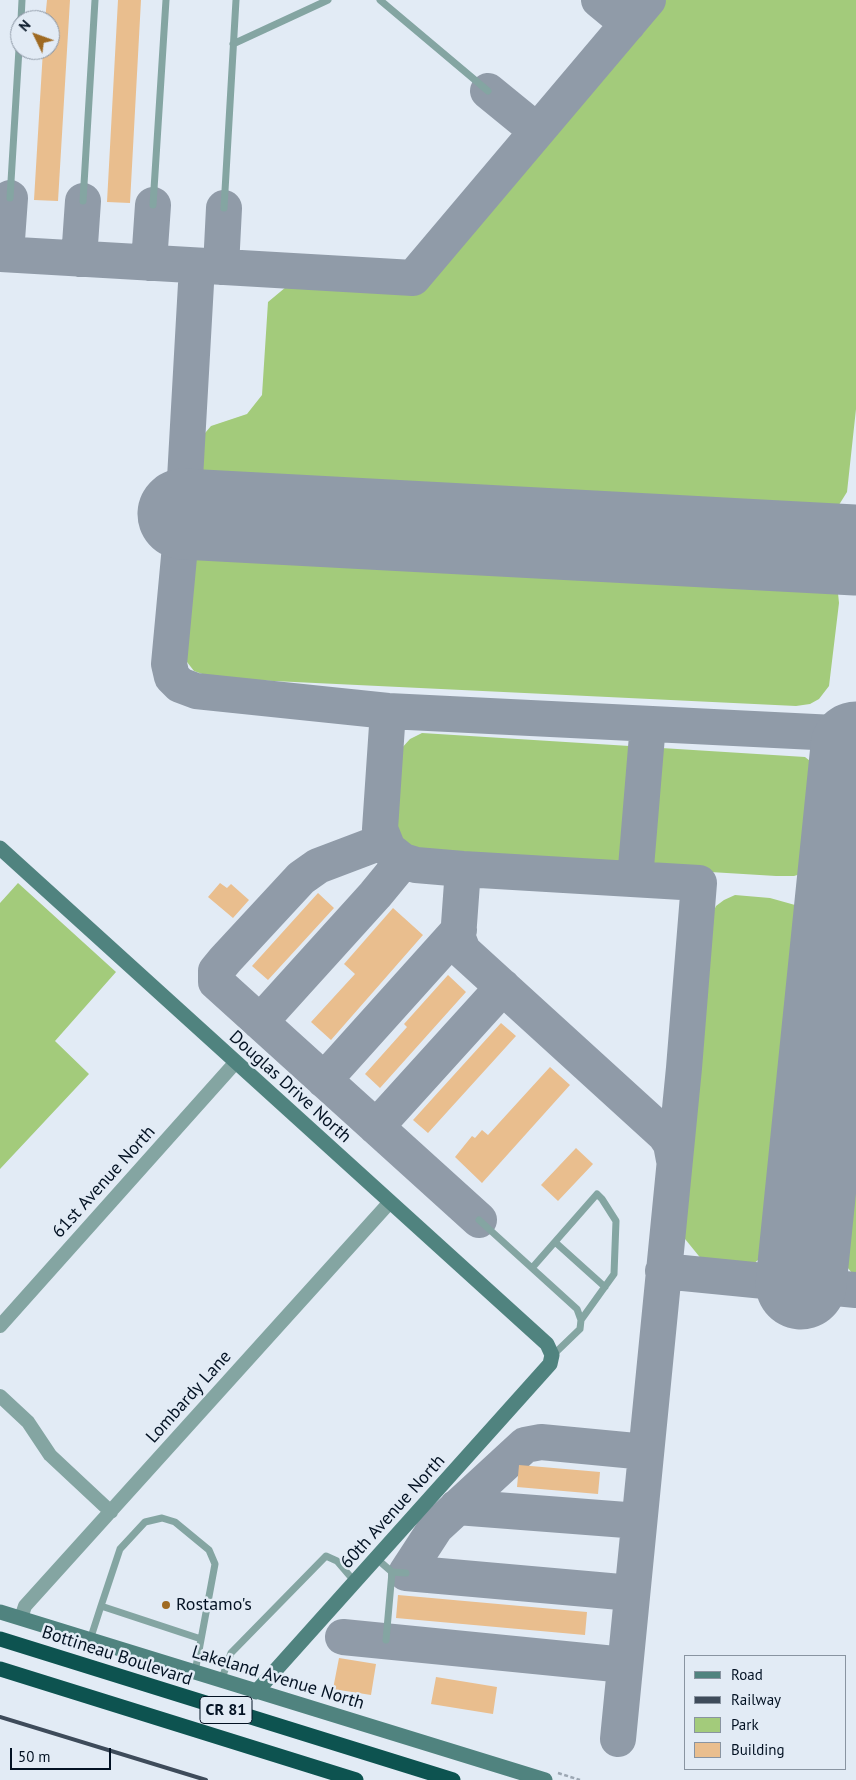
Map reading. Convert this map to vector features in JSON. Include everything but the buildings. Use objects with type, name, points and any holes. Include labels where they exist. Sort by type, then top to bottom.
[{"type":"highway","name":"Bottineau Boulevard","points":[[0,1639],[453,1780]]},
{"type":"highway","name":"CR 81","points":[[0,1669],[356,1780]]},
{"type":"street","name":"Douglas Drive North","points":[[0,848],[547,1344],[552,1355]]},
{"type":"street","name":"61st Avenue North","points":[[0,1326],[235,1063]]},
{"type":"street","name":"Lombardy Lane","points":[[21,1618],[25,1606],[390,1202]]},
{"type":"street","name":"60th Avenue North","points":[[256,1692],[550,1364],[552,1355]]},
{"type":"street","points":[[0,1396],[28,1422],[50,1455],[111,1512]]},
{"type":"street","name":"Lakeland Avenue North","points":[[0,1612],[545,1780]]},
{"type":"lane","points":[[83,201],[95,0]]},
{"type":"lane","points":[[153,205],[166,0]]},
{"type":"lane","points":[[224,208],[236,0]]},
{"type":"lane","points":[[233,44],[328,0]]},
{"type":"lane","points":[[380,0],[488,91]]},
{"type":"lane","points":[[10,198],[18,60]]},
{"type":"lane","points":[[532,1268],[597,1194],[616,1221],[614,1274],[581,1320]]},
{"type":"lane","points":[[479,1220],[577,1309],[581,1320],[580,1329],[552,1355]]},
{"type":"lane","points":[[555,1242],[605,1287]]},
{"type":"lane","points":[[90,1640],[120,1549],[145,1522],[162,1518],[175,1522],[209,1550],[215,1564],[195,1673]]},
{"type":"lane","points":[[221,1681],[231,1653],[326,1556],[337,1561],[355,1582]]},
{"type":"lane","points":[[376,1559],[392,1572],[406,1574]]},
{"type":"lane","points":[[386,1640],[392,1572]]},
{"type":"lane","points":[[101,1606],[201,1639]]},
{"type":"green space","points":[[666,0],[856,0],[856,409],[847,492],[837,508],[828,515],[799,520],[447,502],[216,490],[197,475],[200,439],[211,426],[247,414],[262,395],[268,302],[286,287],[401,293],[432,272]]},
{"type":"green space","points":[[210,543],[822,575],[838,593],[839,603],[829,686],[819,699],[810,704],[796,706],[232,679],[205,675],[194,671],[187,662],[183,646],[192,562],[202,548]]},
{"type":"green space","points":[[422,733],[805,757],[819,768],[822,797],[814,865],[804,873],[794,876],[776,876],[415,854],[405,848],[393,831],[397,764],[401,749],[410,739]]},
{"type":"green space","points":[[18,883],[116,972],[55,1041],[89,1074],[0,1169],[0,903]]},
{"type":"green space","points":[[735,895],[770,898],[795,905],[805,911],[809,934],[782,1241],[748,1268],[707,1266],[681,1234],[711,917],[716,906]]},
{"type":"green space","points":[[856,940],[856,1278],[831,1247],[830,1238]]},
{"type":"taxiway","points":[[599,0],[628,24]]},
{"type":"taxiway","points":[[0,254],[413,278],[648,0]]},
{"type":"taxiway","points":[[488,91],[537,131]]},
{"type":"taxiway","points":[[6,254],[10,198]]},
{"type":"taxiway","points":[[79,259],[83,201]]},
{"type":"taxiway","points":[[149,263],[153,205]]},
{"type":"taxiway","points":[[221,267],[224,208]]},
{"type":"taxiway","points":[[197,266],[183,514],[169,664],[172,677],[180,685],[196,691],[388,711],[856,734]]},
{"type":"taxiway","points":[[388,711],[380,829],[388,849],[403,861],[416,865],[463,869],[699,883],[684,1068],[618,1739]]},
{"type":"taxiway","points":[[635,879],[648,724]]},
{"type":"taxiway","points":[[384,841],[318,866],[301,878],[216,971],[216,982],[479,1220]]},
{"type":"taxiway","points":[[260,1022],[375,895],[403,861]]},
{"type":"taxiway","points":[[463,869],[458,938],[463,951],[665,1135],[671,1144],[674,1160]]},
{"type":"taxiway","points":[[324,1080],[459,930]]},
{"type":"taxiway","points":[[376,1127],[503,987]]},
{"type":"taxiway","points":[[663,1271],[856,1290]]},
{"type":"taxiway","points":[[632,1593],[406,1573],[436,1527],[525,1445],[541,1442],[646,1452]]},
{"type":"taxiway","points":[[457,1507],[639,1521]]},
{"type":"taxiway","points":[[343,1637],[625,1665]]},
{"type":"runway","points":[[183,514],[856,550]]},
{"type":"runway","points":[[801,1284],[856,747]]},
{"type":"railway","points":[[0,1717],[206,1780]]},
{"type":"place","name":"Rostamo's","points":[[166,1605]]}]
